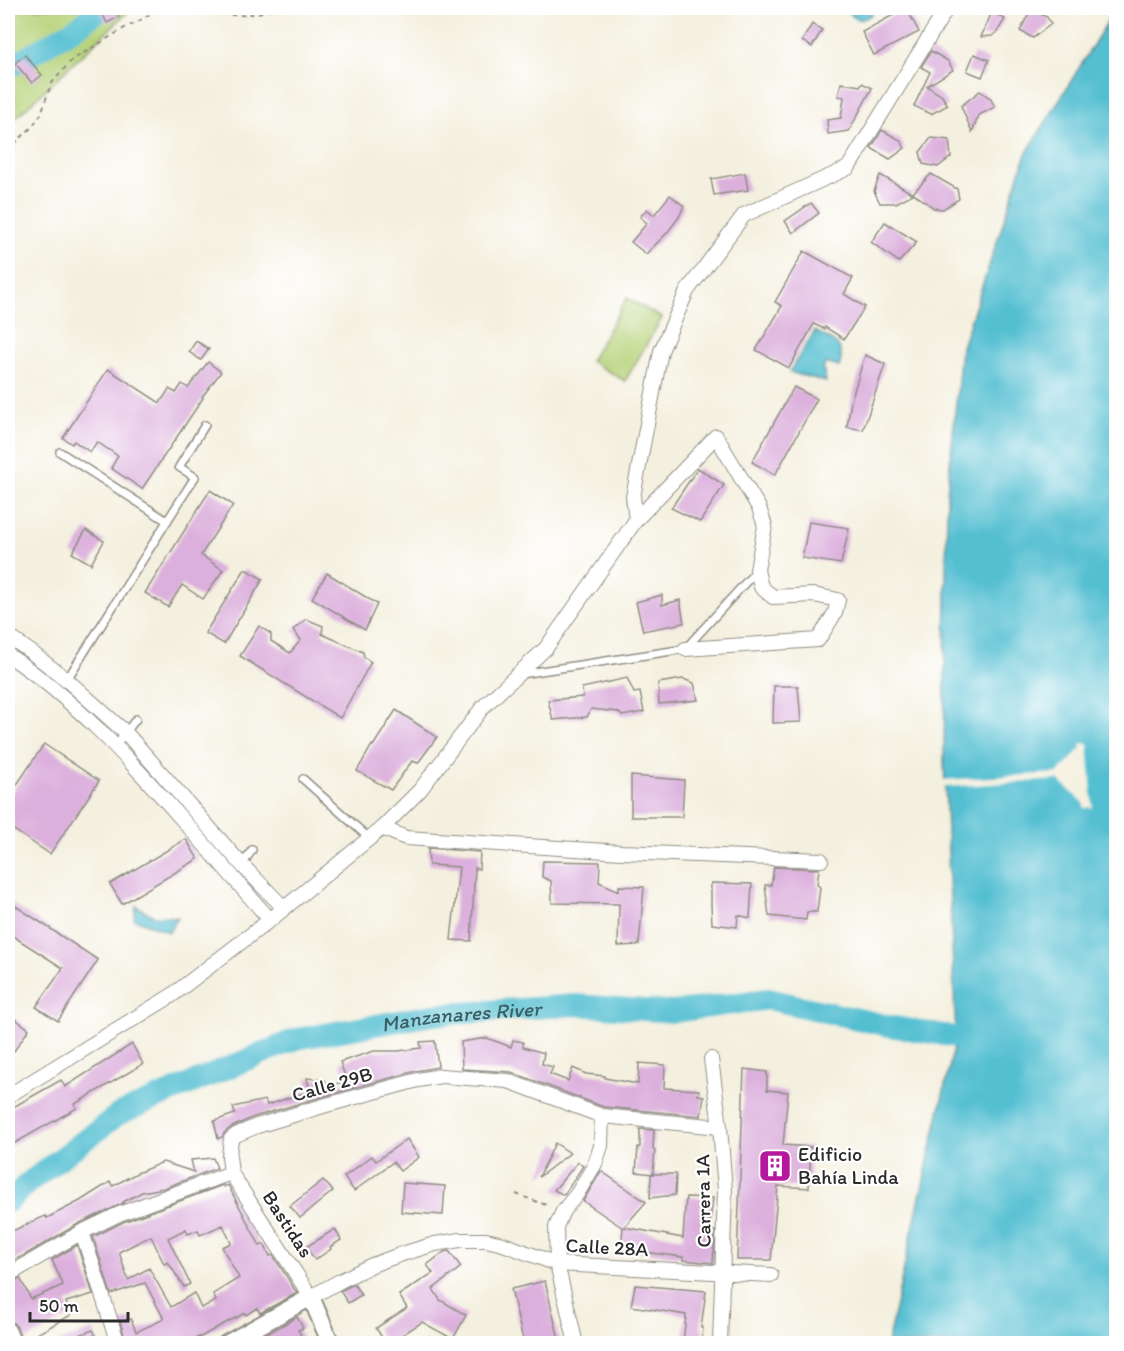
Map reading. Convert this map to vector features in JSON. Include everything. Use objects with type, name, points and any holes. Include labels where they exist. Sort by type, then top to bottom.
[{"type":"street","points":[[636,520],[633,497],[662,351],[687,291],[744,215],[848,168],[947,8]]},
{"type":"street","points":[[8,1096],[171,996],[270,920],[382,828],[420,790],[483,707],[546,648],[636,520],[716,436],[759,508],[765,526],[757,570],[761,587],[773,597],[814,595],[838,600],[835,613],[818,640],[685,649]]},
{"type":"street","points":[[8,636],[67,680],[126,733],[242,866],[284,908]]},
{"type":"street","points":[[22,665],[31,652]]},
{"type":"street","points":[[8,655],[59,693],[141,772],[270,920]]},
{"type":"street","points":[[382,828],[406,838],[622,852],[821,860]]},
{"type":"street","name":"Carrera 1A","points":[[711,1059],[720,1127],[724,1190],[720,1344]]},
{"type":"street","name":"Calle 29B","points":[[231,1173],[229,1147],[236,1135],[257,1126],[324,1106],[418,1080],[441,1076],[508,1082],[602,1116],[720,1127]]},
{"type":"street","points":[[576,1344],[557,1264],[556,1227],[595,1164],[601,1146],[602,1116]]},
{"type":"street","points":[[8,1275],[82,1232],[119,1214],[231,1173]]},
{"type":"street","name":"Bastidas","points":[[231,1173],[311,1297]]},
{"type":"street","points":[[82,1232],[118,1344]]},
{"type":"street","name":"Calle 28A","points":[[311,1297],[372,1265],[435,1244],[460,1240],[495,1242],[557,1264],[771,1275]]},
{"type":"street","points":[[226,1344],[311,1297],[331,1344]]},
{"type":"street","points":[[8,1330],[14,1344]]},
{"type":"lane","points":[[59,693],[195,477],[178,467],[205,425]]},
{"type":"lane","points":[[60,452],[167,521]]},
{"type":"lane","points":[[518,675],[685,649],[757,570]]},
{"type":"lane","points":[[115,747],[136,719]]},
{"type":"lane","points":[[303,779],[369,839]]},
{"type":"lane","points":[[231,875],[242,866],[252,850]]},
{"type":"path","points":[[8,150],[32,127],[41,114],[51,84],[72,60],[160,8]]},
{"type":"path","points":[[206,8],[215,13],[248,15],[277,8]]},
{"type":"path","points":[[516,1194],[564,1211]]},
{"type":"green space","points":[[8,8],[132,8],[8,125]]},
{"type":"green space","points":[[627,298],[662,318],[625,381],[590,361]]},
{"type":"water","points":[[872,8],[872,14],[858,19],[850,13],[848,9]]},
{"type":"water","points":[[1116,8],[1116,1343],[887,1344],[956,1037],[944,762],[947,495],[961,350],[1026,154]]},
{"type":"water","points":[[815,331],[836,344],[841,353],[839,367],[826,363],[823,368],[826,382],[789,372]]},
{"type":"water","points":[[136,906],[154,916],[178,917],[169,932],[134,919]]},
{"type":"pier","points":[[1088,743],[1093,807],[1084,808],[1084,803],[1058,780],[942,787],[942,780],[1058,773],[1081,749],[1080,744]]},
{"type":"building","points":[[113,8],[119,17],[107,23],[102,13]]},
{"type":"building","points":[[906,8],[919,32],[874,55],[862,32]]},
{"type":"building","points":[[1031,10],[1047,17],[1051,24],[1033,38],[1020,31]]},
{"type":"building","points":[[992,12],[1005,19],[992,36],[981,37]]},
{"type":"building","points":[[812,24],[822,30],[812,47],[802,41]]},
{"type":"building","points":[[931,51],[948,61],[953,70],[927,86],[942,96],[948,105],[931,114],[914,106],[930,72],[921,67]]},
{"type":"building","points":[[974,54],[989,60],[982,77],[967,71]]},
{"type":"building","points":[[25,55],[42,75],[32,83],[15,63]]},
{"type":"building","points":[[841,83],[860,86],[862,83],[872,88],[849,131],[828,134],[827,120],[841,118],[844,97],[838,96]]},
{"type":"building","points":[[980,91],[990,98],[995,107],[979,115],[972,132],[961,106]]},
{"type":"building","points":[[882,130],[900,140],[905,148],[890,159],[871,148]]},
{"type":"building","points":[[931,138],[949,140],[951,157],[938,167],[923,164],[920,152]]},
{"type":"building","points":[[745,173],[748,190],[714,195],[711,179]]},
{"type":"building","points":[[931,174],[957,189],[959,199],[943,209],[934,208],[913,193]]},
{"type":"building","points":[[880,175],[913,194],[896,203],[880,203],[874,191]]},
{"type":"building","points":[[670,195],[684,206],[667,233],[646,254],[631,242],[647,223],[640,217],[647,209],[654,215]]},
{"type":"building","points":[[811,203],[819,213],[793,233],[785,221]]},
{"type":"building","points":[[885,222],[917,242],[899,262],[871,242]]},
{"type":"building","points":[[804,251],[853,278],[844,294],[865,307],[844,339],[825,327],[824,329],[814,324],[789,368],[756,350],[782,306],[775,302]]},
{"type":"building","points":[[196,341],[209,349],[201,360],[189,352]]},
{"type":"building","points":[[865,355],[885,364],[863,430],[847,427],[851,401]]},
{"type":"building","points":[[208,362],[221,372],[142,489],[111,468],[118,456],[97,442],[90,452],[74,441],[72,444],[63,438],[108,369],[160,403],[169,389],[176,393],[182,384],[188,388]]},
{"type":"building","points":[[794,387],[817,399],[775,475],[752,462]]},
{"type":"building","points":[[698,468],[724,485],[700,522],[671,508]]},
{"type":"building","points":[[210,490],[233,505],[201,555],[223,570],[203,599],[182,585],[168,607],[145,593]]},
{"type":"building","points":[[809,522],[849,528],[841,564],[802,558]]},
{"type":"building","points":[[86,530],[104,541],[91,564],[72,553]]},
{"type":"building","points":[[245,569],[263,579],[224,644],[205,633]]},
{"type":"building","points":[[327,573],[377,604],[365,630],[312,598]]},
{"type":"building","points":[[662,595],[662,605],[680,600],[684,623],[643,631],[636,602]]},
{"type":"building","points":[[306,619],[323,626],[322,634],[363,652],[364,657],[371,662],[340,718],[240,656],[259,626],[271,634],[271,641],[290,653],[301,640],[293,630]]},
{"type":"building","points":[[627,678],[634,693],[640,692],[644,712],[622,716],[618,712],[591,709],[587,717],[553,720],[548,700],[583,697],[582,688]]},
{"type":"building","points":[[683,679],[694,683],[698,700],[659,704],[658,683]]},
{"type":"building","points":[[774,686],[798,686],[801,722],[773,723]]},
{"type":"building","points":[[396,710],[437,737],[418,763],[412,761],[391,790],[357,771]]},
{"type":"building","points":[[44,744],[99,781],[50,854],[8,826],[8,798]]},
{"type":"building","points":[[631,776],[684,780],[682,817],[631,817]]},
{"type":"building","points":[[186,839],[198,859],[122,904],[110,884]]},
{"type":"building","points":[[428,848],[480,852],[479,869],[475,868],[471,941],[451,940],[459,867],[429,865]]},
{"type":"building","points":[[543,861],[600,862],[599,882],[619,891],[619,886],[644,887],[639,945],[618,946],[619,904],[552,903],[551,881],[542,877]]},
{"type":"building","points":[[774,867],[819,869],[817,885],[820,887],[817,912],[807,912],[806,920],[769,916],[765,885],[771,885]]},
{"type":"building","points":[[711,883],[752,884],[750,918],[738,915],[737,927],[712,924]]},
{"type":"building","points":[[8,901],[98,960],[58,1021],[36,1007],[63,968],[8,933]]},
{"type":"building","points":[[8,1014],[29,1029],[14,1051],[8,1047]]},
{"type":"building","points":[[487,1038],[511,1047],[513,1040],[523,1042],[523,1047],[544,1053],[542,1064],[553,1067],[550,1074],[568,1081],[573,1068],[586,1074],[638,1084],[639,1063],[665,1065],[664,1088],[699,1090],[698,1095],[704,1096],[701,1116],[604,1107],[511,1072],[462,1069],[461,1042]]},
{"type":"building","points":[[435,1041],[438,1067],[416,1071],[254,1117],[232,1127],[218,1139],[214,1121],[235,1114],[233,1107],[265,1100],[267,1105],[310,1091],[307,1078],[325,1080],[327,1085],[347,1082],[340,1062],[374,1051],[421,1048],[420,1042]]},
{"type":"building","points":[[132,1044],[143,1064],[75,1104],[77,1108],[8,1147],[8,1110],[61,1080],[65,1087]]},
{"type":"building","name":"Edificio Bahía Linda","points":[[744,1069],[767,1072],[767,1090],[788,1092],[783,1145],[811,1147],[809,1188],[778,1186],[771,1260],[737,1260]]},
{"type":"building","points":[[640,1129],[654,1130],[653,1174],[636,1172]]},
{"type":"building","points":[[407,1139],[419,1157],[400,1171],[393,1162],[354,1191],[344,1177],[372,1156],[376,1161]]},
{"type":"building","points":[[555,1143],[570,1153],[539,1177]]},
{"type":"building","points":[[213,1158],[217,1168],[164,1188],[142,1192],[78,1224],[11,1261],[8,1265],[8,1233],[45,1216],[47,1218],[110,1182],[113,1186],[163,1162],[194,1172],[191,1160]]},
{"type":"building","points":[[578,1162],[583,1166],[564,1195],[554,1190]]},
{"type":"building","points":[[601,1171],[646,1202],[624,1227],[683,1238],[686,1197],[713,1198],[709,1230],[715,1231],[713,1263],[621,1249],[623,1228],[583,1201]]},
{"type":"building","points":[[651,1174],[676,1174],[675,1195],[650,1198]]},
{"type":"building","points":[[323,1180],[333,1191],[300,1218],[290,1206]]},
{"type":"building","points":[[403,1183],[445,1186],[443,1215],[401,1212]]},
{"type":"building","points":[[228,1185],[260,1246],[264,1244],[270,1256],[273,1255],[297,1293],[260,1313],[257,1308],[246,1315],[245,1313],[184,1344],[127,1344],[120,1322],[131,1319],[136,1332],[164,1319],[145,1283],[111,1294],[93,1237],[123,1222]],"holes":[[[223,1225],[231,1243],[222,1247],[239,1278],[213,1294],[216,1301],[201,1308],[194,1293],[171,1307],[149,1268],[128,1280],[119,1252],[151,1236],[164,1264],[168,1262],[184,1287],[190,1284],[168,1238],[186,1229],[188,1234],[198,1230],[200,1235]]]},
{"type":"building","points":[[335,1229],[341,1240],[315,1260],[306,1247]]},
{"type":"building","points":[[77,1245],[93,1294],[66,1302],[71,1315],[23,1342],[8,1314],[8,1284],[20,1278],[31,1299],[63,1285],[52,1260]]},
{"type":"building","points":[[449,1251],[461,1267],[433,1289],[440,1300],[466,1315],[453,1339],[422,1322],[386,1344],[376,1328],[407,1308],[399,1295],[433,1273],[427,1265],[444,1252]]},
{"type":"building","points":[[545,1281],[560,1344],[524,1344],[511,1289]]},
{"type":"building","points":[[354,1284],[361,1295],[348,1303],[340,1291]]},
{"type":"building","points":[[635,1285],[706,1291],[701,1344],[683,1344],[686,1315],[631,1306]]},
{"type":"building","points":[[297,1317],[303,1328],[298,1330],[306,1344],[249,1344]]},
{"type":"building","points":[[93,1330],[99,1344],[59,1344],[59,1342]]},
{"type":"waterway","points":[[8,68],[76,28],[103,8]]},
{"type":"waterway","name":"Manzanares River","points":[[8,1202],[28,1183],[119,1114],[296,1039],[433,1015],[575,1005],[673,1012],[768,999],[889,1026],[956,1037]]},
{"type":"place","name":"Edificio Bahía Linda","points":[[775,1166]]}]
